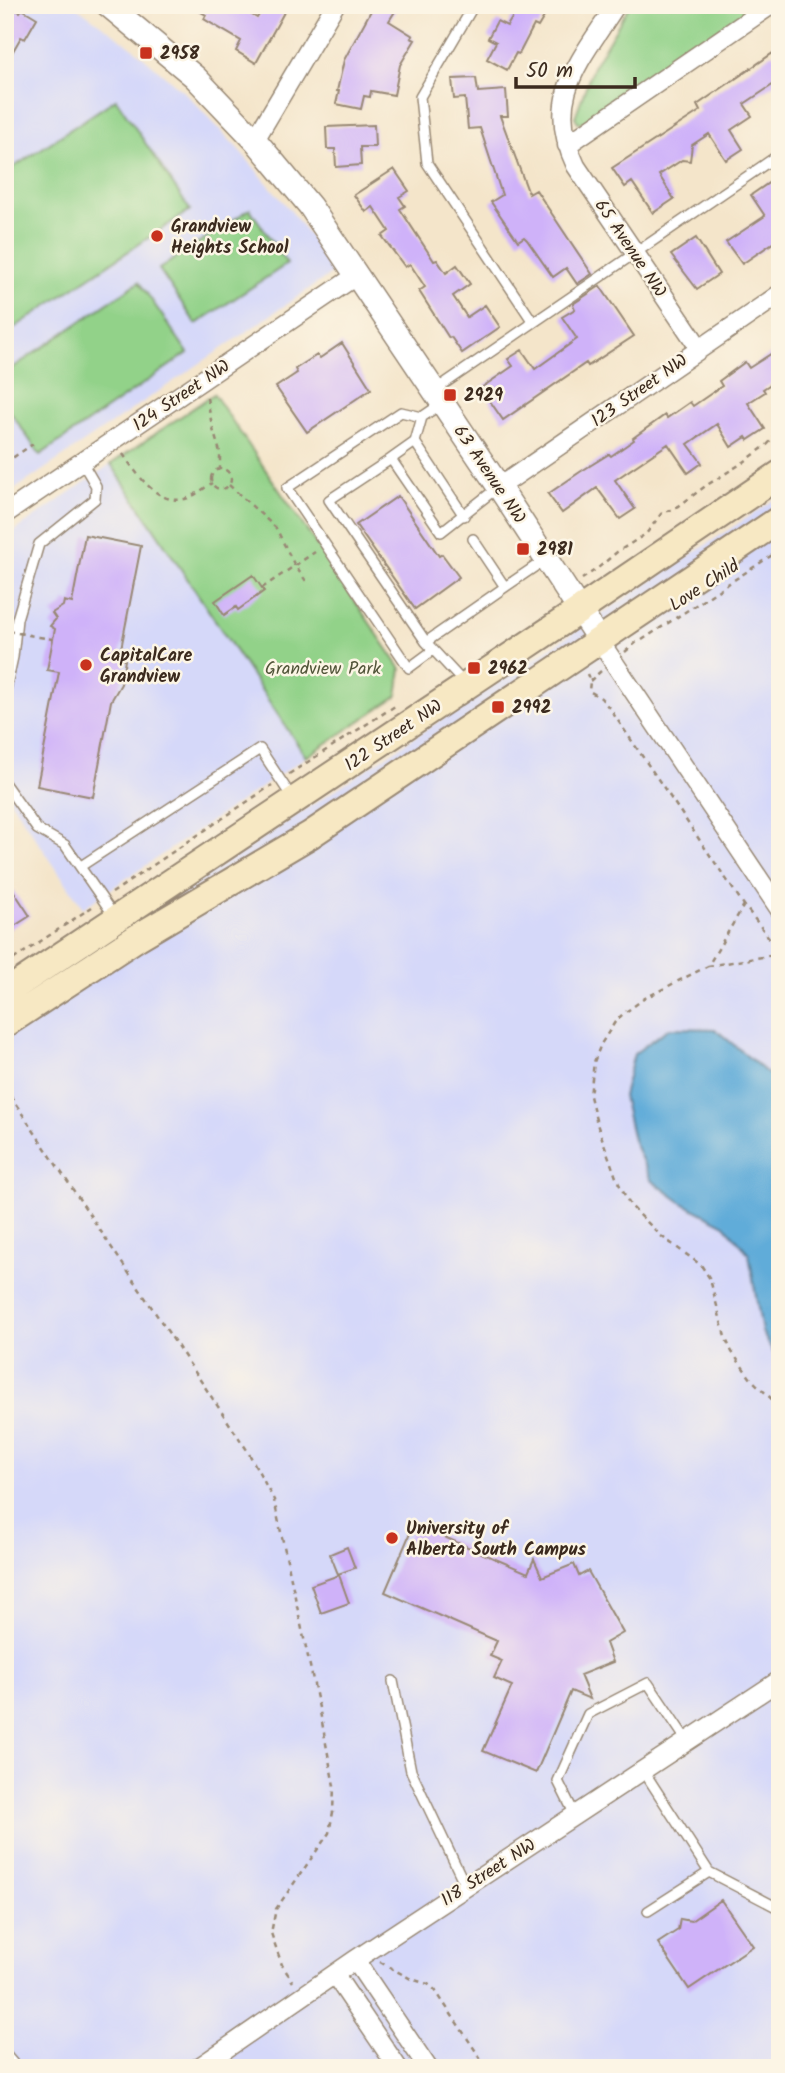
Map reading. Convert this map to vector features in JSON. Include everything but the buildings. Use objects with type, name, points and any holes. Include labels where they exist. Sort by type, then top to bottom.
[{"type":"main road","name":"122 Street NW","points":[[5,993],[110,910],[287,791],[466,686],[780,474]]},
{"type":"main road","name":"122 Street NW","points":[[6,1023],[138,937],[294,846],[780,519]]},
{"type":"main road","points":[[364,799],[454,716],[575,631],[580,624],[579,610]]},
{"type":"street","name":"63 Avenue NW","points":[[108,5],[195,77],[255,140],[310,206],[780,910]]},
{"type":"street","points":[[255,140],[335,5]]},
{"type":"street","points":[[616,5],[569,82],[562,107],[567,145],[771,5]]},
{"type":"street","name":"65 Avenue NW","points":[[567,145],[576,166],[699,349]]},
{"type":"street","name":"124 Street NW","points":[[5,514],[357,275]]},
{"type":"street","name":"123 Street NW","points":[[499,487],[780,294]]},
{"type":"street","name":"118 Street NW","points":[[198,2068],[360,1957],[780,1680]]},
{"type":"street","points":[[360,1957],[428,2068]]},
{"type":"street","points":[[335,1975],[398,2068]]},
{"type":"lane","points":[[474,5],[420,97],[427,163],[533,322]]},
{"type":"lane","points":[[466,686],[459,675],[429,647],[329,500],[415,442],[422,417],[438,397],[533,322],[780,153]]},
{"type":"lane","points":[[422,417],[401,412],[287,488],[408,668],[429,647],[505,587],[546,559]]},
{"type":"lane","points":[[415,442],[464,516]]},
{"type":"lane","points":[[391,459],[441,532],[499,487]]},
{"type":"lane","points":[[5,694],[17,619],[39,544],[96,499],[96,486],[82,462]]},
{"type":"lane","points":[[473,539],[505,587]]},
{"type":"lane","points":[[81,866],[260,749],[287,791]]},
{"type":"lane","points":[[5,785],[37,829],[65,845],[110,910]]},
{"type":"lane","points":[[393,1681],[411,1771],[466,1887]]},
{"type":"lane","points":[[575,1815],[558,1781],[588,1714],[648,1683],[687,1741]]},
{"type":"lane","points":[[643,1770],[709,1872],[780,1909]]},
{"type":"lane","points":[[648,1912],[709,1872]]},
{"type":"lane","points":[[5,2054],[17,2068]]},
{"type":"path","points":[[198,383],[207,395],[220,452],[220,469]]},
{"type":"path","points":[[585,576],[646,534],[661,514],[679,506],[756,454],[780,431]]},
{"type":"path","points":[[114,441],[145,484],[157,493],[173,499],[186,499],[212,483]]},
{"type":"path","points":[[5,463],[33,444]]},
{"type":"path","points":[[220,469],[230,475],[229,485],[220,489],[212,483],[213,473],[220,469]]},
{"type":"path","points":[[229,485],[276,528],[295,566],[309,584]]},
{"type":"path","points":[[262,588],[321,548]]},
{"type":"path","name":"Love Child","points":[[642,640],[780,550]]},
{"type":"path","points":[[8,631],[53,639]]},
{"type":"path","points":[[590,681],[589,691],[606,703],[744,905],[780,953],[708,966],[645,998],[615,1022],[601,1044],[594,1062],[590,1087],[592,1109],[617,1180],[630,1205],[661,1236],[701,1265],[710,1279],[725,1337],[732,1352],[751,1379],[780,1407]]},
{"type":"path","points":[[5,965],[110,910],[287,791],[392,708],[402,704]]},
{"type":"path","points":[[708,966],[744,905]]},
{"type":"path","points":[[5,1088],[247,1450],[274,1500],[334,1786],[329,1833],[276,1909],[271,1933],[282,1965],[303,1996]]},
{"type":"path","points":[[360,1957],[428,1984],[435,1990],[487,2068]]},
{"type":"shaded area","name":"Grandview Heights School","points":[[5,5],[74,5],[132,47],[187,95],[240,151],[291,211],[327,261],[331,274],[5,496]]},
{"type":"shaded area","points":[[111,464],[306,757],[83,908],[5,793],[5,538]]},
{"type":"shaded area","name":"University of Alberta South Campus","points":[[780,496],[780,2068],[5,2068],[5,1008]]},
{"type":"green space","points":[[630,5],[757,5],[583,123],[578,122],[575,117],[593,67]]},
{"type":"green space","points":[[116,99],[190,210],[8,332],[5,328],[5,173]]},
{"type":"green space","points":[[250,209],[287,264],[196,324],[159,269]]},
{"type":"green space","points":[[139,282],[188,353],[40,455],[5,404],[5,373]]},
{"type":"green space","name":"Grandview Park","points":[[214,394],[401,669],[397,696],[306,757],[111,464]]},
{"type":"water","points":[[669,1028],[715,1029],[780,1084],[780,1364],[762,1332],[749,1254],[725,1225],[684,1204],[651,1180],[633,1140],[623,1096],[634,1054]]},
{"type":"place","name":"2958","points":[[146,53]]},
{"type":"place","name":"Grandview Heights School","points":[[157,236]]},
{"type":"place","name":"2929","points":[[450,395]]},
{"type":"place","name":"2981","points":[[523,549]]},
{"type":"place","name":"CapitalCare Grandview","points":[[86,665]]},
{"type":"place","name":"2962","points":[[474,668]]},
{"type":"place","name":"2992","points":[[498,707]]},
{"type":"place","name":"University of Alberta South Campus","points":[[392,1538]]}]
